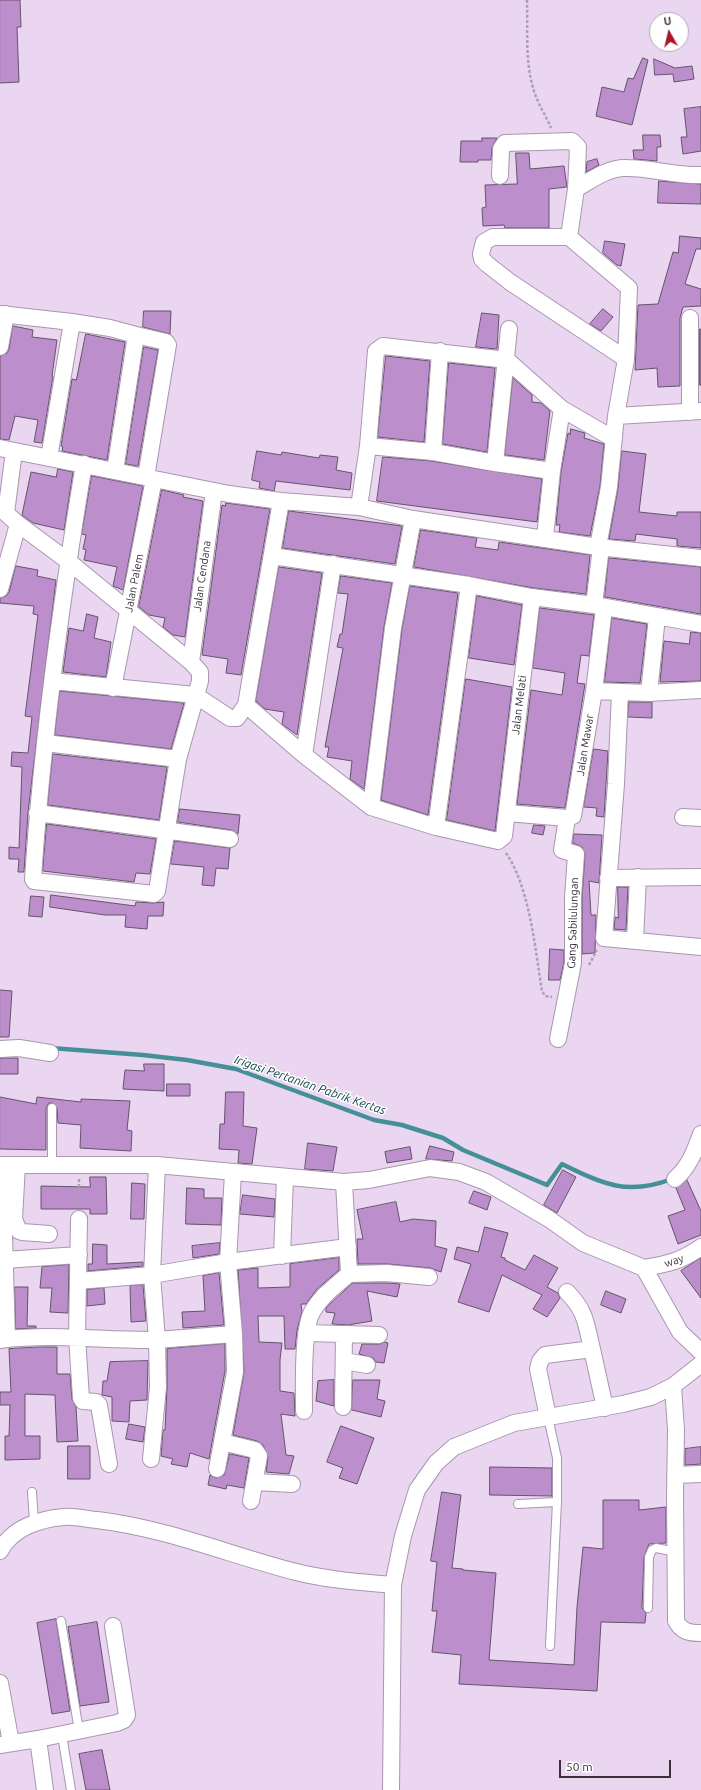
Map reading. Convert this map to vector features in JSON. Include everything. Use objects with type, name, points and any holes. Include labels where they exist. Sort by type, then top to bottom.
[{"type":"street","points":[[500,176],[501,149],[505,143],[572,141],[578,147],[576,189],[569,237],[491,237],[483,245],[482,257],[487,264],[510,282],[626,359]]},
{"type":"street","points":[[576,189],[600,174],[626,168],[684,175],[701,175]]},
{"type":"street","points":[[684,175],[701,182]]},
{"type":"street","name":"Jalan Mawar","points":[[567,818],[574,814],[594,691],[599,606],[600,547],[609,487],[616,416],[626,359],[629,288],[569,237]]},
{"type":"street","points":[[0,347],[3,314],[72,322],[136,335],[116,471]]},
{"type":"street","points":[[616,416],[695,411],[690,318]]},
{"type":"street","points":[[49,458],[72,322]]},
{"type":"street","points":[[495,463],[507,360],[509,329]]},
{"type":"street","name":"Jalan Palem","points":[[113,688],[128,612],[150,478],[168,345],[166,342],[136,335]]},
{"type":"street","points":[[360,507],[368,446],[376,351],[383,346],[440,351],[507,360],[562,410],[614,439]]},
{"type":"street","points":[[433,452],[440,351]]},
{"type":"street","points":[[544,537],[552,471],[562,410]]},
{"type":"street","points":[[368,446],[433,452],[552,471]]},
{"type":"street","points":[[84,464],[68,561],[52,682],[37,813],[34,882],[154,894],[157,891],[178,759],[201,675],[198,668],[191,662],[128,612],[68,561],[3,511],[7,450],[84,464],[214,491],[282,501],[360,507],[413,519],[544,537],[600,547],[701,558]]},
{"type":"street","name":"Jalan Cendana","points":[[191,662],[214,491]]},
{"type":"street","points":[[52,682],[196,695],[230,718],[237,718],[246,705],[282,501]]},
{"type":"street","points":[[370,807],[393,628],[413,519]]},
{"type":"street","points":[[0,589],[18,524]]},
{"type":"street","points":[[272,556],[469,585],[532,597],[599,606],[701,624]]},
{"type":"street","points":[[304,755],[333,564]]},
{"type":"street","points":[[436,827],[469,585]]},
{"type":"street","name":"Jalan Melati","points":[[498,841],[504,836],[532,597]]},
{"type":"street","points":[[649,693],[657,617]]},
{"type":"street","points":[[594,691],[649,693],[701,690]]},
{"type":"street","points":[[620,692],[616,784],[604,938],[701,947]]},
{"type":"street","points":[[246,705],[304,755],[370,807],[436,827],[498,841]]},
{"type":"street","points":[[45,743],[178,759]]},
{"type":"street","points":[[37,813],[230,840]]},
{"type":"street","points":[[507,813],[567,818]]},
{"type":"street","points":[[684,817],[701,818]]},
{"type":"street","name":"Gang Sabilulungan","points":[[558,1039],[573,963],[573,898],[576,854],[562,850],[567,818]]},
{"type":"street","points":[[635,941],[638,877]]},
{"type":"street","points":[[608,878],[701,878]]},
{"type":"street","points":[[0,1049],[18,1048],[50,1053]]},
{"type":"street","points":[[675,1178],[683,1171],[691,1158],[701,1134]]},
{"type":"street","points":[[6,1165],[157,1165],[344,1182],[369,1180],[430,1168],[459,1172],[486,1182],[549,1219],[583,1243],[644,1268],[680,1332],[701,1352]]},
{"type":"street","points":[[6,1165],[1,1225],[4,1260],[3,1340],[77,1337],[125,1341],[234,1334]]},
{"type":"street","points":[[6,1165],[16,1227],[22,1232],[49,1234]]},
{"type":"street","points":[[151,1459],[158,1387],[157,1340],[152,1275],[157,1165]]},
{"type":"street","points":[[217,1469],[235,1372],[234,1334],[228,1262],[233,1173]]},
{"type":"street","points":[[282,1256],[285,1177]]},
{"type":"street","points":[[344,1182],[349,1274]]},
{"type":"street","points":[[79,1220],[77,1337],[81,1398],[83,1401],[96,1402],[99,1405],[109,1464]]},
{"type":"street","points":[[78,1281],[152,1275],[228,1262],[348,1247]]},
{"type":"street","name":"way","points":[[644,1268],[672,1263],[686,1258],[701,1247]]},
{"type":"street","points":[[4,1260],[79,1255]]},
{"type":"street","points":[[304,1411],[307,1333],[311,1314],[327,1292],[349,1274],[387,1273],[429,1277]]},
{"type":"street","points":[[567,1292],[579,1305],[584,1316],[605,1408]]},
{"type":"street","points":[[307,1333],[344,1336],[379,1335]]},
{"type":"street","points":[[343,1407],[344,1336]]},
{"type":"street","points":[[548,1417],[538,1369],[540,1362],[545,1356],[592,1349]]},
{"type":"street","points":[[344,1361],[367,1365]]},
{"type":"street","points":[[391,1790],[392,1585],[403,1536],[418,1490],[436,1463],[454,1447],[514,1423],[605,1408],[651,1397],[673,1386],[701,1364]]},
{"type":"street","points":[[673,1386],[676,1430],[676,1621],[680,1629],[689,1633],[701,1633]]},
{"type":"street","points":[[222,1442],[258,1452],[259,1456],[251,1501]]},
{"type":"street","points":[[675,1475],[701,1474]]},
{"type":"street","points":[[255,1482],[292,1484]]},
{"type":"street","points":[[0,1551],[3,1545],[23,1528],[34,1522],[65,1516],[130,1524],[303,1574],[392,1585]]},
{"type":"street","points":[[0,1683],[5,1744],[79,1731],[117,1723],[124,1720],[127,1715],[113,1626]]},
{"type":"street","points":[[38,1739],[45,1790]]},
{"type":"lane","points":[[52,1108],[52,1164]]},
{"type":"lane","points":[[548,1417],[557,1458],[557,1502],[550,1646]]},
{"type":"lane","points":[[32,1492],[34,1522]]},
{"type":"lane","points":[[518,1504],[557,1502]]},
{"type":"lane","points":[[648,1608],[650,1557],[652,1550],[656,1548],[676,1552]]},
{"type":"lane","points":[[61,1621],[79,1731]]},
{"type":"lane","points":[[62,1734],[71,1790]]},
{"type":"path","points":[[528,0],[528,46],[531,78],[537,99],[556,141]]},
{"type":"path","points":[[498,841],[515,866],[532,923],[542,991],[545,996],[550,998],[567,994]]},
{"type":"path","points":[[588,966],[604,938]]},
{"type":"path","points":[[79,1164],[79,1220]]},
{"type":"building","points":[[0,0],[20,0],[21,27],[17,27],[19,82],[0,83]]},
{"type":"building","points":[[643,58],[648,60],[632,125],[596,116],[602,87],[624,92],[628,78],[633,79]]},
{"type":"building","points":[[654,59],[675,68],[692,66],[694,79],[674,82],[673,74],[655,75]]},
{"type":"building","points":[[701,107],[701,151],[683,154],[681,137],[687,137],[684,109]]},
{"type":"building","points":[[643,135],[660,135],[661,147],[657,147],[657,161],[634,159],[633,150],[643,150]]},
{"type":"building","points":[[482,138],[497,138],[492,148],[491,160],[460,162],[461,141],[482,141]]},
{"type":"building","points":[[516,153],[529,153],[530,169],[564,166],[567,187],[549,189],[549,228],[505,228],[504,225],[483,226],[482,208],[486,207],[485,185],[517,184]]},
{"type":"building","points":[[597,159],[599,165],[586,172],[587,162]]},
{"type":"building","points":[[659,181],[701,184],[701,204],[658,203]]},
{"type":"building","points":[[680,236],[701,238],[701,249],[696,249],[685,284],[701,289],[701,306],[683,307],[680,318],[680,386],[658,387],[657,368],[635,370],[638,305],[658,304],[673,252],[678,253]]},
{"type":"building","points":[[605,241],[625,244],[621,266],[617,265],[603,253]]},
{"type":"building","points":[[603,309],[613,317],[601,331],[590,324]]},
{"type":"building","points":[[144,311],[171,311],[170,334],[143,327]]},
{"type":"building","points":[[482,313],[499,315],[497,349],[476,347]]},
{"type":"building","points":[[13,326],[33,330],[32,337],[57,340],[53,376],[42,443],[34,442],[38,420],[15,416],[9,440],[0,439],[0,356],[7,353],[9,349]]},
{"type":"building","points":[[701,329],[701,385],[700,385]]},
{"type":"building","points":[[86,334],[125,342],[107,460],[62,451],[63,447],[61,446],[72,379],[76,380]]},
{"type":"building","points":[[144,347],[158,350],[138,466],[126,464]]},
{"type":"building","points":[[386,356],[430,361],[424,442],[378,437]]},
{"type":"building","points":[[449,363],[495,368],[487,452],[443,444]]},
{"type":"building","points":[[513,378],[532,395],[532,402],[541,403],[550,411],[544,460],[505,455]]},
{"type":"building","points":[[571,429],[585,433],[584,438],[604,444],[600,486],[590,536],[559,532],[560,525],[556,525],[561,472],[568,433],[570,434]]},
{"type":"building","points":[[257,451],[281,455],[282,452],[319,458],[320,455],[338,457],[336,470],[352,473],[350,490],[276,481],[274,491],[259,488],[260,482],[252,480]]},
{"type":"building","points":[[622,451],[646,454],[639,512],[677,516],[677,512],[701,512],[701,548],[677,546],[677,539],[636,534],[635,541],[609,539],[618,488]]},
{"type":"building","points":[[383,457],[432,461],[542,479],[537,522],[377,501]]},
{"type":"building","points":[[58,469],[73,472],[64,530],[33,523],[22,515],[31,472],[56,477]]},
{"type":"building","points":[[92,476],[143,486],[123,590],[113,586],[117,567],[84,560],[86,550],[83,549],[86,535],[82,534]]},
{"type":"building","points":[[162,490],[184,495],[183,497],[203,501],[185,637],[173,635],[163,627],[165,618],[149,615],[139,607]]},
{"type":"building","points":[[226,503],[270,509],[241,675],[226,673],[228,659],[202,655],[222,505],[225,506]]},
{"type":"building","points":[[289,511],[402,526],[395,564],[283,548]]},
{"type":"building","points":[[421,530],[477,538],[475,547],[498,550],[499,542],[590,555],[586,594],[534,588],[414,567]]},
{"type":"building","points":[[609,558],[701,567],[701,614],[605,597]]},
{"type":"building","points":[[16,566],[38,570],[37,576],[56,580],[28,812],[24,872],[18,872],[19,859],[9,859],[9,847],[19,848],[22,767],[11,766],[12,752],[28,753],[32,717],[25,716],[38,615],[33,614],[34,606],[0,603],[0,598],[6,596],[9,592]]},
{"type":"building","points":[[279,567],[322,573],[297,735],[282,724],[284,712],[265,709],[256,701]]},
{"type":"building","points":[[341,576],[392,583],[384,627],[364,789],[350,779],[352,761],[327,757],[329,747],[325,747],[343,648],[337,647],[340,634],[342,634],[348,594],[338,593]]},
{"type":"building","points":[[410,586],[458,593],[428,815],[381,800],[402,629]]},
{"type":"building","points":[[477,596],[522,605],[514,665],[469,658]]},
{"type":"building","points":[[540,608],[594,615],[589,656],[581,655],[577,683],[585,684],[565,808],[517,804],[531,690],[562,695],[565,673],[533,668]]},
{"type":"building","points":[[87,614],[98,617],[94,638],[111,642],[106,677],[63,672],[69,628],[83,631]]},
{"type":"building","points":[[612,618],[647,624],[640,683],[605,682]]},
{"type":"building","points":[[691,632],[701,633],[701,681],[660,682],[664,641],[689,644]]},
{"type":"building","points":[[466,679],[512,687],[495,831],[447,820]]},
{"type":"building","points":[[60,691],[184,703],[171,749],[55,735]]},
{"type":"building","points":[[629,702],[652,702],[652,718],[628,717]]},
{"type":"building","points":[[594,749],[608,751],[604,817],[596,816],[597,808],[584,807]]},
{"type":"building","points":[[53,754],[167,767],[159,820],[48,805]]},
{"type":"building","points":[[180,809],[240,815],[238,834],[231,830],[178,822]]},
{"type":"building","points":[[47,824],[156,839],[150,874],[136,873],[134,882],[43,871]]},
{"type":"building","points":[[534,825],[545,826],[543,835],[532,833]]},
{"type":"building","points":[[574,834],[602,835],[599,883],[589,881],[591,915],[596,915],[595,953],[582,954],[582,898],[585,854],[582,847],[573,843]]},
{"type":"building","points":[[175,841],[230,848],[228,869],[216,868],[214,886],[202,885],[204,867],[171,864]]},
{"type":"building","points":[[618,887],[628,887],[626,930],[614,929],[615,917],[618,918]]},
{"type":"building","points":[[51,895],[135,906],[136,902],[164,902],[163,916],[148,916],[147,929],[125,927],[126,915],[105,915],[50,907]]},
{"type":"building","points":[[31,896],[44,897],[42,917],[29,916]]},
{"type":"building","points":[[550,949],[564,950],[564,962],[560,980],[549,980]]},
{"type":"building","points":[[0,990],[12,991],[9,1037],[0,1037]]},
{"type":"building","points":[[0,1058],[18,1058],[18,1074],[0,1074]]},
{"type":"building","points":[[144,1064],[164,1064],[164,1091],[123,1089],[125,1070],[144,1071]]},
{"type":"building","points":[[167,1084],[190,1084],[190,1096],[167,1096]]},
{"type":"building","points":[[226,1092],[244,1092],[243,1126],[257,1128],[252,1164],[238,1163],[239,1150],[219,1149],[220,1124],[224,1124]]},
{"type":"building","points":[[0,1097],[36,1104],[37,1097],[81,1102],[81,1099],[130,1101],[127,1130],[132,1131],[131,1151],[80,1148],[81,1125],[58,1123],[57,1108],[52,1103],[49,1103],[46,1108],[46,1150],[0,1149]]},
{"type":"building","points":[[308,1143],[337,1147],[333,1171],[305,1169]]},
{"type":"building","points":[[430,1146],[454,1152],[452,1161],[426,1159]]},
{"type":"building","points":[[410,1147],[412,1159],[387,1163],[385,1152]]},
{"type":"building","points":[[563,1170],[576,1177],[557,1213],[544,1205]]},
{"type":"building","points":[[90,1177],[106,1177],[107,1214],[90,1214],[90,1209],[41,1209],[41,1186],[90,1187]]},
{"type":"building","points":[[687,1180],[701,1211],[701,1235],[678,1244],[668,1216],[685,1210],[676,1188]]},
{"type":"building","points":[[132,1183],[145,1184],[144,1219],[131,1219]]},
{"type":"building","points":[[187,1188],[204,1189],[204,1198],[222,1198],[221,1225],[186,1224]]},
{"type":"building","points":[[474,1191],[491,1197],[487,1210],[469,1203]]},
{"type":"building","points":[[243,1195],[275,1199],[274,1217],[240,1214]]},
{"type":"building","points":[[396,1202],[400,1222],[413,1219],[436,1221],[435,1246],[447,1249],[441,1272],[430,1268],[388,1264],[358,1264],[357,1239],[363,1239],[357,1210]]},
{"type":"building","points":[[485,1227],[508,1233],[501,1257],[505,1258],[505,1260],[525,1270],[534,1255],[558,1268],[547,1287],[558,1293],[560,1298],[547,1317],[533,1309],[542,1295],[502,1275],[489,1312],[458,1302],[471,1264],[454,1259],[457,1247],[478,1252]]},
{"type":"building","points":[[220,1243],[219,1254],[193,1258],[192,1246]]},
{"type":"building","points":[[93,1244],[107,1245],[107,1264],[143,1262],[143,1266],[88,1271],[88,1264],[92,1264]]},
{"type":"building","points":[[339,1258],[339,1270],[317,1289],[306,1304],[301,1304],[302,1312],[297,1330],[295,1349],[285,1349],[284,1316],[258,1316],[259,1342],[282,1343],[280,1360],[280,1391],[294,1393],[295,1416],[281,1414],[286,1455],[294,1456],[289,1474],[266,1472],[268,1457],[263,1445],[257,1441],[233,1435],[244,1372],[238,1270],[258,1268],[258,1288],[290,1287],[290,1264]]},
{"type":"building","points":[[701,1258],[701,1298],[681,1271]]},
{"type":"building","points":[[69,1265],[68,1313],[50,1312],[52,1288],[40,1288],[42,1267]]},
{"type":"building","points":[[219,1273],[224,1325],[183,1328],[182,1312],[205,1311],[203,1276]]},
{"type":"building","points":[[353,1283],[400,1284],[397,1297],[367,1291],[372,1321],[348,1325],[332,1324],[335,1313],[326,1312],[326,1308]]},
{"type":"building","points":[[143,1285],[146,1321],[131,1322],[130,1286]]},
{"type":"building","points":[[15,1287],[28,1287],[27,1326],[36,1326],[36,1328],[16,1329]]},
{"type":"building","points":[[104,1288],[105,1304],[87,1306],[87,1290]]},
{"type":"building","points":[[606,1291],[626,1299],[621,1313],[601,1305]]},
{"type":"building","points":[[385,1342],[388,1343],[384,1363],[376,1362],[373,1358],[359,1354],[362,1344],[379,1344]]},
{"type":"building","points":[[225,1344],[225,1371],[209,1459],[190,1453],[187,1467],[171,1464],[173,1459],[161,1456],[163,1430],[165,1430],[167,1349]]},
{"type":"building","points":[[57,1347],[57,1374],[70,1374],[72,1399],[76,1407],[78,1441],[57,1442],[55,1395],[25,1394],[25,1436],[40,1436],[40,1459],[5,1460],[5,1436],[9,1436],[10,1405],[0,1405],[0,1392],[11,1392],[9,1349]]},
{"type":"building","points":[[148,1361],[147,1400],[130,1401],[129,1422],[112,1421],[112,1397],[102,1395],[103,1381],[107,1381],[110,1362]]},
{"type":"building","points":[[334,1380],[334,1406],[316,1401],[318,1381]]},
{"type":"building","points":[[353,1380],[380,1380],[377,1399],[385,1401],[381,1417],[352,1410]]},
{"type":"building","points":[[129,1424],[145,1427],[143,1442],[126,1439]]},
{"type":"building","points":[[341,1426],[374,1438],[357,1484],[339,1478],[343,1468],[327,1462]]},
{"type":"building","points":[[68,1446],[90,1446],[90,1479],[68,1479]]},
{"type":"building","points":[[701,1447],[701,1464],[685,1465],[685,1449]]},
{"type":"building","points":[[230,1454],[249,1458],[244,1488],[227,1485],[226,1489],[208,1485],[210,1475],[216,1478],[224,1475]]},
{"type":"building","points":[[490,1467],[552,1468],[552,1496],[490,1495]]},
{"type":"building","points":[[442,1492],[461,1495],[452,1568],[496,1573],[489,1660],[574,1665],[577,1607],[583,1547],[603,1549],[603,1500],[639,1500],[639,1510],[666,1507],[666,1543],[649,1544],[644,1557],[642,1608],[646,1613],[645,1623],[601,1622],[597,1691],[459,1684],[461,1655],[432,1652],[437,1611],[432,1611],[437,1562],[431,1561]]},
{"type":"building","points":[[56,1619],[70,1711],[52,1714],[37,1623]]},
{"type":"building","points":[[97,1622],[109,1702],[80,1706],[68,1627]]},
{"type":"building","points":[[102,1750],[110,1790],[86,1790],[79,1754]]},
{"type":"waterway","name":"Irigasi Pertanian Pabrik Kertas","points":[[51,1048],[143,1055],[187,1060],[236,1069],[374,1120],[402,1125],[443,1138],[463,1150],[547,1185],[562,1164],[603,1182],[628,1187],[642,1187],[672,1179]]}]
